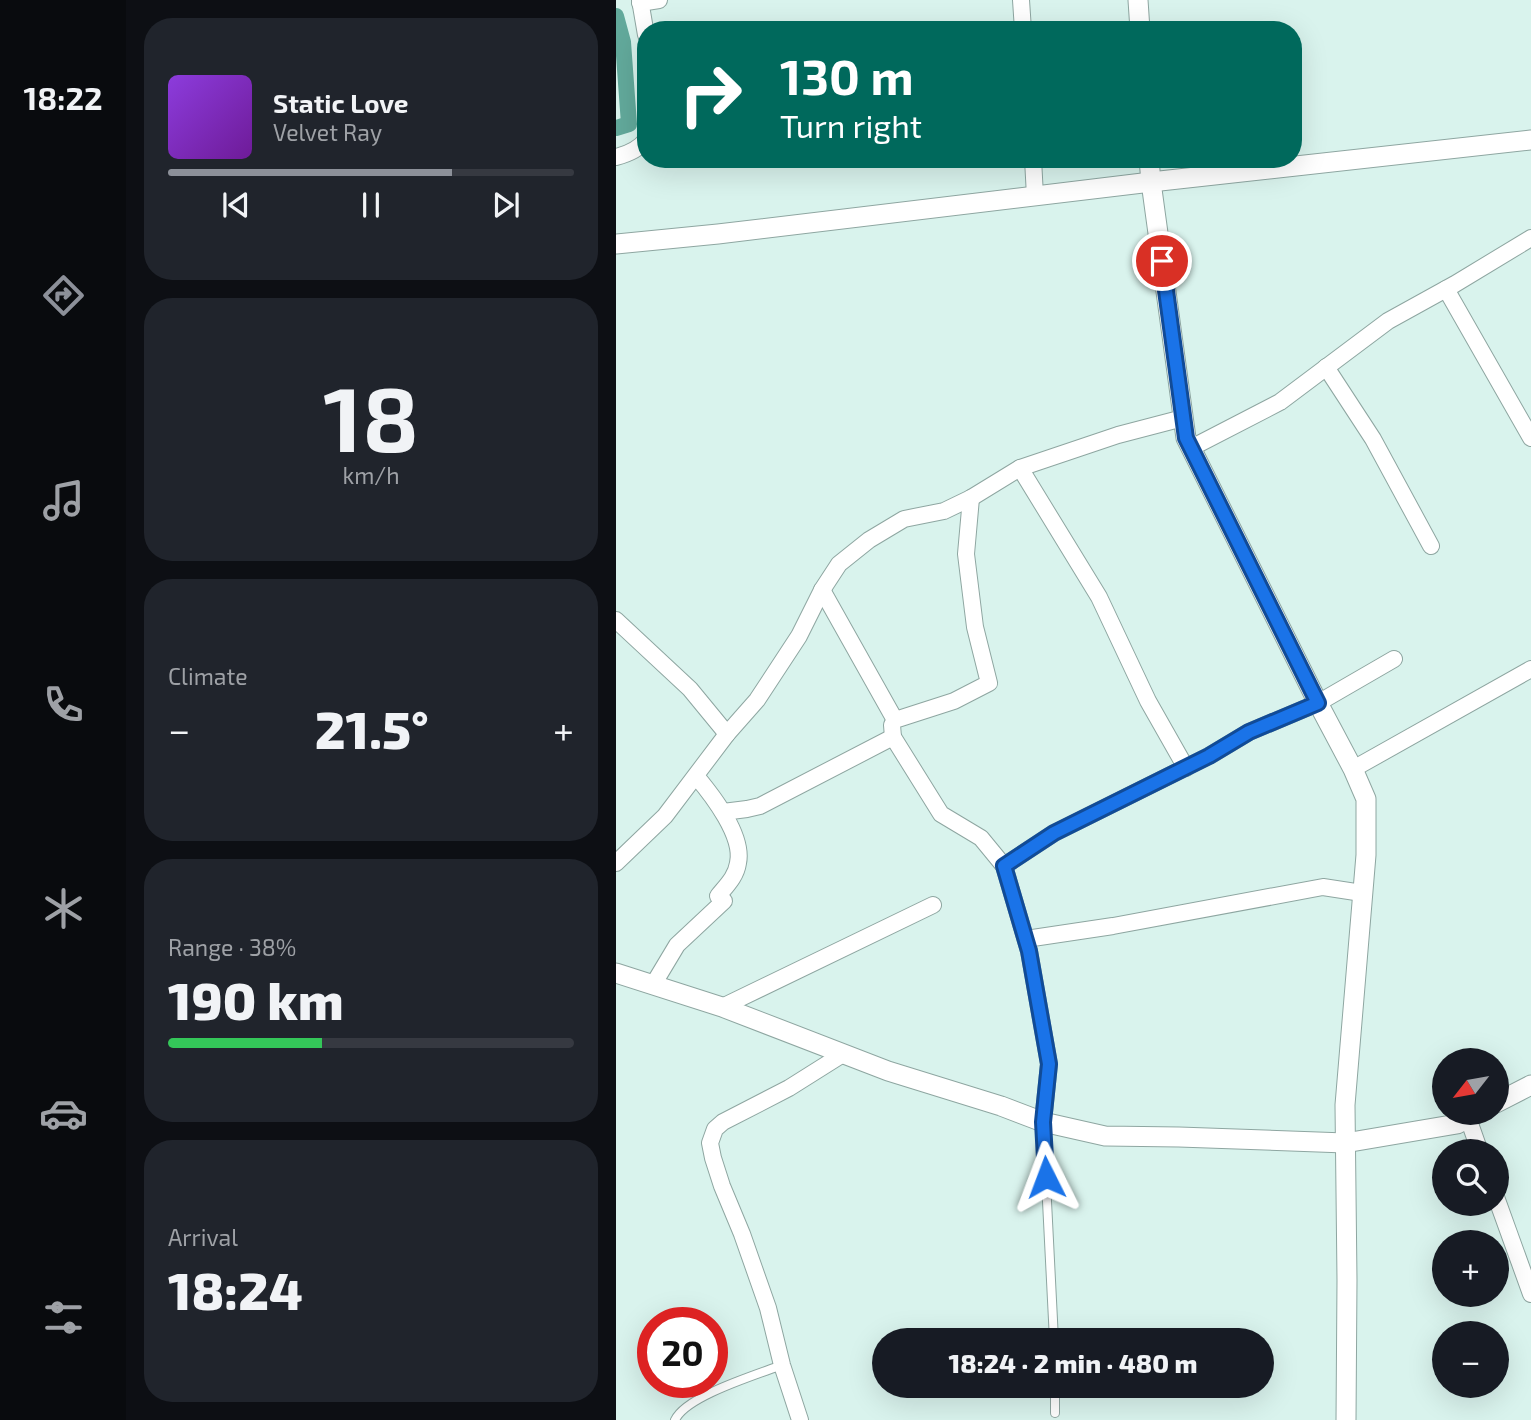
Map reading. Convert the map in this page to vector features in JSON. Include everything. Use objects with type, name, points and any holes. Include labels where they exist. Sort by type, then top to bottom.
[{"type":"street","points":[[1021,0],[1022,21]]},
{"type":"street","points":[[1138,0],[1139,21]]},
{"type":"street","points":[[647,21],[648,1]]},
{"type":"street","points":[[1302,167],[1529,144]]},
{"type":"street","points":[[616,157],[637,148]]},
{"type":"street","points":[[1033,168],[1035,196]]},
{"type":"street","points":[[1150,168],[1186,438],[1366,799],[1366,855],[1345,1105],[1346,1420]]},
{"type":"street","points":[[616,244],[1290,168]]},
{"type":"street","points":[[1191,448],[1280,402],[1388,321],[1531,238]]},
{"type":"street","points":[[1446,289],[1531,438]]},
{"type":"street","points":[[1326,367],[1373,439],[1431,546]]},
{"type":"street","points":[[616,863],[664,816],[727,734],[757,700],[799,636],[822,590],[839,564],[869,540],[904,519],[944,511],[1020,468],[1107,438],[1183,418]]},
{"type":"street","points":[[1020,468],[1099,597],[1149,701],[1186,768]]},
{"type":"street","points":[[723,811],[760,806],[894,729],[989,683],[975,627],[966,554],[971,498]]},
{"type":"street","points":[[822,590],[941,814],[981,838],[1004,866],[1029,951],[1049,1064],[1043,1122]]},
{"type":"street","points":[[616,620],[690,689],[727,734]]},
{"type":"street","points":[[1004,866],[1054,833],[1186,768],[1249,732],[1318,703],[1394,659]]},
{"type":"street","points":[[1353,769],[1531,669]]},
{"type":"street","points":[[653,985],[677,945],[721,898],[739,862],[734,836],[723,811],[696,776]]},
{"type":"street","points":[[1026,939],[1113,926],[1323,887],[1362,892]]},
{"type":"street","points":[[722,1007],[933,905]]},
{"type":"street","points":[[616,973],[722,1007],[888,1071],[1043,1122],[1105,1136],[1345,1143],[1451,1125]]},
{"type":"street","points":[[800,1420],[768,1308],[722,1186],[710,1143],[715,1129],[723,1122],[789,1088],[843,1054]]},
{"type":"street","points":[[1509,1096],[1531,1084]]},
{"type":"street","points":[[1503,1216],[1531,1294]]},
{"type":"lane","points":[[1043,1122],[1053,1328]]},
{"type":"lane","points":[[675,1420],[684,1407],[702,1397],[782,1364]]},
{"type":"lane","points":[[1055,1398],[1055,1413]]},
{"type":"waterway","points":[[616,16],[623,42],[629,124],[616,128]]},
{"type":"route","points":[[1046,1177],[1043,1122],[1049,1064],[1029,951],[1004,866],[1054,833],[1136,794],[1249,732],[1318,703],[1186,438],[1162,261]]}]
